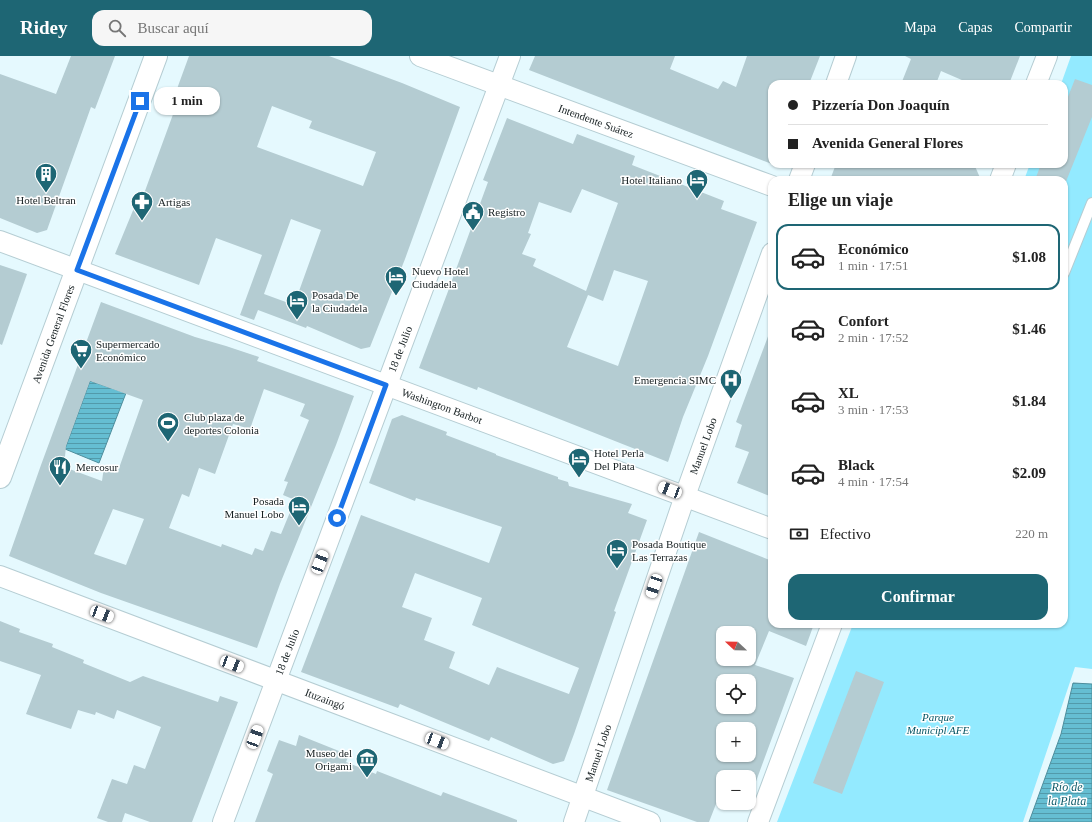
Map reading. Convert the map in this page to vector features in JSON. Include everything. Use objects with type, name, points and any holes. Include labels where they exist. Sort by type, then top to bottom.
[{"type":"street","name":"Avenida General Flores","points":[[0,477],[156,56]]},
{"type":"street","name":"Intendente Suárez","points":[[420,56],[768,185]]},
{"type":"street","name":"18 de Julio","points":[[223,822],[510,56]]},
{"type":"street","points":[[837,80],[846,56]]},
{"type":"street","points":[[1038,80],[1047,56]]},
{"type":"street","name":"Washington Barbot","points":[[0,241],[768,527]]},
{"type":"street","name":"Manuel Lobo","points":[[574,822],[685,496],[768,265]]},
{"type":"street","name":"Ituzaingó","points":[[0,576],[650,822]]},
{"type":"street","points":[[758,822],[831,628]]},
{"type":"lane","points":[[1068,263],[1092,203]]},
{"type":"green space","name":"Parque Municipl AFE","points":[[1071,56],[1092,56],[1092,669],[1075,667],[1023,822],[777,822],[851,628],[1068,628],[1068,176],[1026,176],[1028,168],[1068,168],[1068,80],[1062,80]]},
{"type":"water","points":[[90,381],[126,393],[99,463],[65,449]]},
{"type":"water","name":"Río de la Plata","points":[[1073,683],[1092,684],[1092,822],[1029,822],[1061,734]]},
{"type":"building","points":[[71,56],[115,56],[95,109],[91,107],[47,230],[37,233],[0,218],[0,74],[56,94]]},
{"type":"building","points":[[189,56],[329,56],[402,83],[460,107],[405,259],[370,347],[361,349],[307,326],[306,328],[258,310],[254,320],[240,315],[262,255],[216,238],[199,285],[115,254],[134,208],[138,210],[179,98],[174,97]],"holes":[[[272,106],[312,121],[309,128],[376,152],[363,186],[257,147]],[[291,219],[321,230],[294,305],[264,294]]]},
{"type":"building","points":[[535,56],[675,56],[670,69],[718,89],[723,81],[736,87],[747,56],[820,56],[811,80],[768,80],[768,162],[529,70]]},
{"type":"building","points":[[905,56],[1020,56],[1011,80],[962,80],[941,71],[938,80],[903,80],[911,59]]},
{"type":"building","points":[[1075,79],[1092,85],[1092,117],[1068,177],[1036,176],[1040,168],[1068,168],[1068,97]]},
{"type":"building","points":[[507,118],[573,144],[577,134],[635,156],[632,165],[724,201],[721,209],[757,222],[708,356],[683,417],[668,462],[478,387],[477,390],[419,368],[488,182],[483,180]],"holes":[[[582,189],[618,203],[586,291],[533,266],[536,259],[522,254],[531,234],[528,233],[539,202],[571,213]],[[614,270],[648,281],[618,366],[567,347],[588,295],[603,301]]]},
{"type":"building","points":[[834,168],[976,168],[979,176],[832,176]]},
{"type":"building","points":[[0,265],[27,274],[2,345],[0,344]]},
{"type":"building","points":[[101,302],[195,337],[259,357],[257,361],[354,396],[280,584],[257,648],[101,593],[9,556]],"holes":[[[90,381],[143,400],[118,471],[104,467],[102,481],[64,467],[66,446]],[[264,389],[305,404],[300,416],[309,420],[284,481],[288,482],[283,495],[295,500],[281,534],[271,531],[263,551],[255,548],[252,555],[222,544],[221,547],[169,528],[182,494],[189,497],[199,468],[215,474],[233,424],[250,429]],[[113,509],[144,519],[126,565],[94,554]]]},
{"type":"building","points":[[768,336],[768,495],[737,483],[749,452],[735,447],[742,425],[736,422]]},
{"type":"building","points":[[402,415],[447,432],[446,435],[496,455],[558,477],[558,479],[568,482],[569,486],[632,504],[628,513],[647,520],[614,611],[616,612],[564,761],[553,764],[491,737],[489,741],[400,704],[398,708],[301,672],[361,515],[489,563],[502,527],[416,498],[415,501],[369,483],[392,419]],"holes":[[[415,573],[482,598],[472,625],[579,668],[569,694],[497,667],[489,685],[449,668],[455,652],[424,640],[432,618],[402,607]]]},
{"type":"building","points":[[699,532],[768,559],[768,628],[813,628],[806,646],[769,631],[756,663],[756,626],[716,626],[716,666],[756,665],[794,678],[756,781],[756,770],[716,770],[716,804],[709,822],[697,822],[607,790]]},
{"type":"building","points":[[0,621],[20,629],[19,632],[53,644],[52,647],[84,660],[83,663],[130,682],[143,676],[218,702],[220,696],[238,702],[192,822],[150,822],[125,813],[122,822],[108,822],[97,818],[112,779],[127,784],[134,765],[145,769],[161,727],[117,710],[114,719],[96,712],[95,715],[78,710],[71,729],[26,714],[41,675],[0,661]]},
{"type":"building","points":[[856,671],[884,682],[842,794],[813,783]]},
{"type":"building","points":[[299,735],[349,755],[346,762],[376,774],[377,771],[441,796],[443,792],[517,820],[517,822],[255,822],[273,774],[267,771],[279,740],[296,746]]},
{"type":"place","name":"Hotel Beltran","points":[[46,194]]},
{"type":"place","name":"Hotel Italiano","points":[[697,200]]},
{"type":"place","name":"Artigas","points":[[142,222]]},
{"type":"place","name":"Registro","points":[[473,232]]},
{"type":"place","name":"Nuevo Hotel Ciudadela","points":[[396,296]]},
{"type":"place","name":"Posada De la Ciudadela","points":[[297,320]]},
{"type":"place","name":"Supermercado Económico","points":[[81,370]]},
{"type":"place","name":"Emergencia SIMC","points":[[731,400]]},
{"type":"place","name":"Club plaza de deportes Colonia","points":[[168,442]]},
{"type":"place","name":"Hotel Perla Del Plata","points":[[579,478]]},
{"type":"place","name":"Mercosur","points":[[60,486]]},
{"type":"place","name":"Posada Manuel Lobo","points":[[299,526]]},
{"type":"place","name":"Posada Boutique Las Terrazas","points":[[617,570]]},
{"type":"place","name":"Museo del Origami","points":[[367,778]]},
{"type":"route","points":[[140,101],[77,270],[386,385],[337,518]]}]
